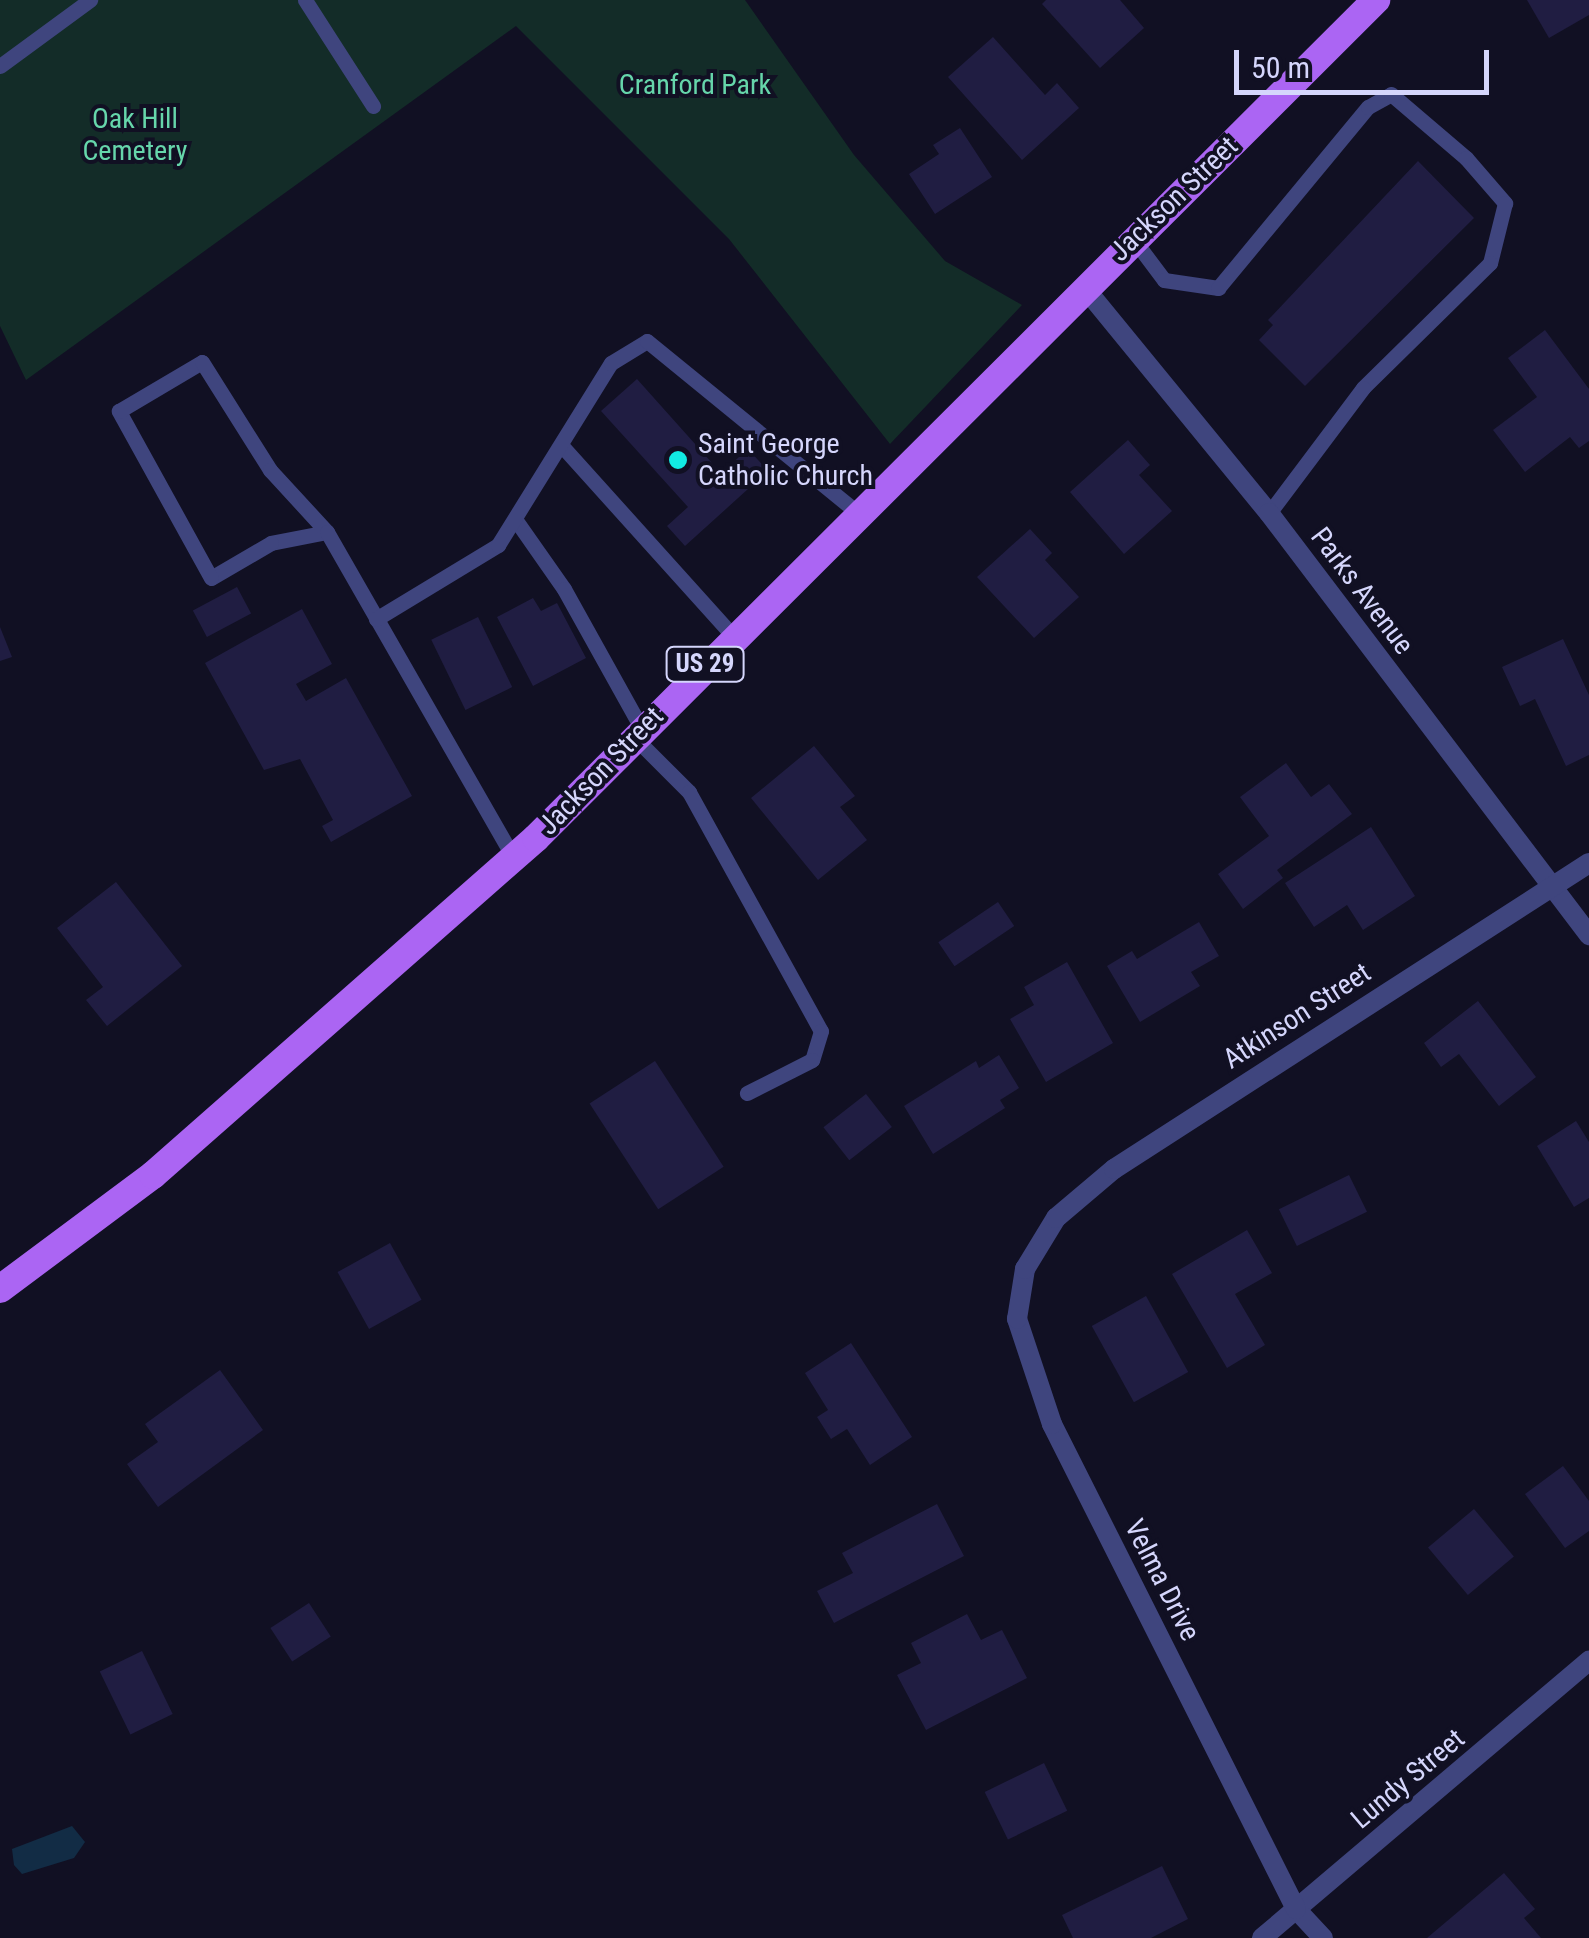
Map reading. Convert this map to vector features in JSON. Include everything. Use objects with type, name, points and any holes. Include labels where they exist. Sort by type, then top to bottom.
[{"type":"main road","name":"Jackson Street","points":[[0,1289],[153,1175],[514,858],[1084,286],[1376,0]]},
{"type":"street","name":"Parks Avenue","points":[[1084,286],[1268,513],[1589,935]]},
{"type":"street","name":"Atkinson Street","points":[[1048,1232],[1114,1168],[1549,884],[1589,864]]},
{"type":"street","name":"Velma Drive","points":[[1048,1232],[1025,1269],[1017,1319],[1052,1424],[1296,1909],[1323,1938]]},
{"type":"street","name":"Lundy Street","points":[[1262,1938],[1589,1661]]},
{"type":"lane","points":[[0,66],[90,0]]},
{"type":"lane","points":[[305,0],[373,106]]},
{"type":"lane","points":[[1134,240],[1164,280],[1218,288],[1368,106],[1391,94],[1466,158],[1505,203],[1490,262],[1363,388],[1268,513]]},
{"type":"lane","points":[[376,619],[498,545],[611,364],[648,341],[860,514]]},
{"type":"lane","points":[[327,532],[270,543],[211,578],[119,411],[202,362],[270,470],[327,532],[514,858]]},
{"type":"lane","points":[[562,446],[733,636]]},
{"type":"lane","points":[[515,518],[564,589],[638,733],[689,792],[821,1031],[812,1060],[747,1093]]},
{"type":"green space","points":[[0,0],[745,0],[854,155],[945,261],[1022,305],[890,444],[729,239],[516,26],[26,380],[0,326]]},
{"type":"water","points":[[72,1826],[85,1842],[74,1858],[22,1874],[14,1865],[12,1849]]},
{"type":"building","points":[[1046,0],[1120,0],[1144,28],[1100,68],[1042,4]]},
{"type":"building","points":[[1527,0],[1589,0],[1589,15],[1549,38]]},
{"type":"building","points":[[993,37],[1045,95],[1057,83],[1079,108],[1022,160],[948,77]]},
{"type":"building","points":[[960,128],[992,177],[935,214],[909,174],[939,154],[933,145]]},
{"type":"building","points":[[1418,161],[1474,218],[1305,386],[1259,340],[1273,325],[1268,320]]},
{"type":"building","points":[[1545,330],[1589,389],[1589,441],[1579,448],[1570,437],[1525,472],[1493,430],[1537,397],[1508,358]]},
{"type":"building","name":"Saint George Catholic Church","points":[[637,379],[721,473],[748,449],[768,471],[685,546],[667,526],[688,507],[601,411]]},
{"type":"building","points":[[1128,440],[1150,465],[1139,475],[1172,511],[1124,554],[1070,492]]},
{"type":"building","points":[[1030,529],[1052,553],[1045,560],[1079,597],[1034,638],[977,577]]},
{"type":"building","points":[[237,587],[251,613],[207,637],[193,610]]},
{"type":"building","points":[[533,598],[541,611],[557,603],[586,658],[533,686],[497,617]]},
{"type":"building","points":[[302,609],[332,664],[296,684],[306,701],[346,678],[412,796],[331,842],[322,826],[333,820],[300,759],[264,770],[205,663]]},
{"type":"building","points":[[478,617],[512,687],[465,710],[431,640]]},
{"type":"building","points":[[0,627],[12,657],[0,661]]},
{"type":"building","points":[[1563,639],[1589,695],[1589,755],[1566,766],[1535,699],[1520,706],[1502,667]]},
{"type":"building","points":[[814,746],[855,796],[840,807],[867,840],[818,880],[751,798]]},
{"type":"building","points":[[1286,763],[1311,797],[1329,784],[1352,814],[1277,870],[1283,878],[1243,909],[1218,874],[1269,836],[1240,797]]},
{"type":"building","points":[[1371,827],[1415,896],[1363,930],[1347,905],[1314,927],[1285,883]]},
{"type":"building","points":[[116,882],[182,966],[107,1026],[86,1000],[103,987],[57,928]]},
{"type":"building","points":[[998,902],[1014,926],[955,966],[938,942]]},
{"type":"building","points":[[1199,922],[1219,956],[1191,972],[1200,986],[1140,1022],[1107,966],[1132,951],[1137,959]]},
{"type":"building","points":[[1067,962],[1113,1043],[1046,1082],[1010,1019],[1034,1005],[1024,987]]},
{"type":"building","points":[[1478,1001],[1536,1077],[1499,1106],[1459,1054],[1441,1067],[1424,1043]]},
{"type":"building","points":[[999,1055],[1019,1088],[1000,1100],[1005,1108],[933,1154],[904,1106],[976,1061],[979,1068]]},
{"type":"building","points":[[655,1061],[724,1167],[658,1209],[590,1103]]},
{"type":"building","points":[[866,1094],[892,1127],[849,1160],[823,1127]]},
{"type":"building","points":[[1576,1121],[1589,1142],[1589,1198],[1574,1207],[1537,1146]]},
{"type":"building","points":[[1349,1175],[1367,1212],[1297,1246],[1279,1209]]},
{"type":"building","points":[[1247,1230],[1272,1273],[1235,1294],[1265,1345],[1227,1368],[1172,1274]]},
{"type":"building","points":[[390,1243],[422,1300],[369,1329],[338,1272]]},
{"type":"building","points":[[1146,1296],[1188,1372],[1134,1402],[1092,1326]]},
{"type":"building","points":[[851,1343],[912,1437],[870,1465],[847,1429],[831,1439],[817,1417],[828,1410],[805,1373]]},
{"type":"building","points":[[220,1370],[263,1430],[158,1507],[127,1464],[158,1442],[145,1424]]},
{"type":"building","points":[[1563,1466],[1589,1501],[1589,1531],[1565,1548],[1525,1494]]},
{"type":"building","points":[[937,1504],[964,1556],[834,1623],[817,1591],[853,1573],[842,1553]]},
{"type":"building","points":[[1474,1509],[1514,1556],[1468,1595],[1428,1548]]},
{"type":"building","points":[[309,1603],[331,1637],[292,1662],[270,1628]]},
{"type":"building","points":[[967,1614],[981,1640],[1002,1630],[1027,1678],[926,1730],[897,1675],[921,1663],[911,1643]]},
{"type":"building","points":[[142,1651],[173,1714],[130,1735],[100,1672]]},
{"type":"building","points":[[1044,1763],[1067,1811],[1008,1840],[985,1792]]},
{"type":"building","points":[[1162,1866],[1188,1919],[1151,1938],[1073,1938],[1062,1915]]},
{"type":"building","points":[[1504,1873],[1535,1909],[1524,1918],[1541,1938],[1427,1938]]},
{"type":"place","name":"Saint George Catholic Church","points":[[678,460]]},
{"type":"park label","name":"Cranford Park","points":[[695,85]]},
{"type":"park label","name":"Oak Hill Cemetery","points":[[135,135]]}]
